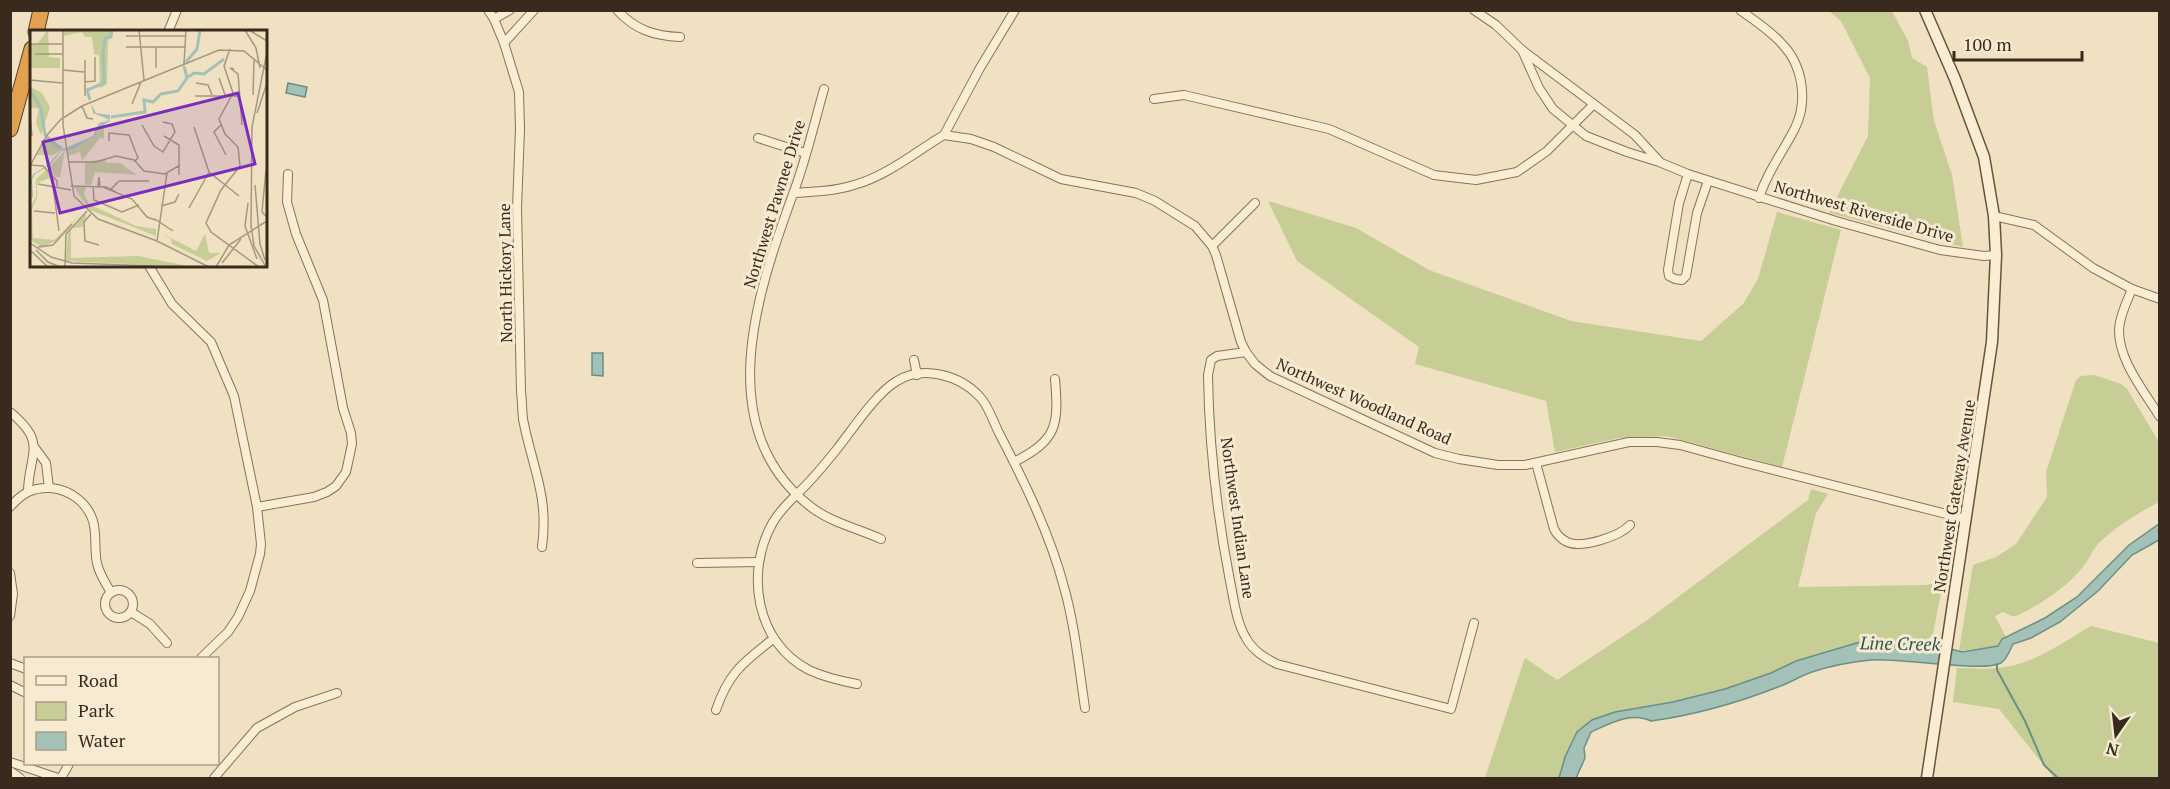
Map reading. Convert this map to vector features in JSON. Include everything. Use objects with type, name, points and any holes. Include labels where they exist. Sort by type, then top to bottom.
[{"type":"highway","points":[[37,30],[42,10]]},
{"type":"highway","points":[[10,129],[30,56]]},
{"type":"main road","name":"Northwest Gateway Avenue","points":[[1925,10],[1980,145],[1988,175],[1994,216],[1996,255],[1992,342],[1927,778]]},
{"type":"street","points":[[169,30],[177,10]]},
{"type":"street","name":"North Hickory Lane","points":[[488,10],[495,19],[519,92],[518,230],[522,400],[523,418],[545,509],[542,547]]},
{"type":"street","points":[[495,19],[510,10]]},
{"type":"street","points":[[504,43],[534,10]]},
{"type":"street","points":[[617,10],[627,21],[649,34],[680,37]]},
{"type":"street","points":[[794,193],[826,191],[855,185],[892,168],[944,135],[1015,10]]},
{"type":"street","points":[[1474,10],[1496,25],[1522,51],[1635,135],[1659,162]]},
{"type":"street","name":"Northwest Riverside Drive","points":[[1740,10],[1785,47],[1797,69],[1801,85],[1802,101],[1796,126],[1765,181],[1759,198]]},
{"type":"street","name":"Northwest Riverside Drive","points":[[1522,51],[1539,88],[1553,109],[1586,136],[1759,198],[1940,250],[1996,255]]},
{"type":"street","name":"Northwest Pawnee Drive","points":[[824,89],[794,193],[773,248],[760,298],[750,387],[753,418],[763,447],[778,474],[797,495],[826,518],[881,539]]},
{"type":"street","points":[[1154,99],[1185,95],[1329,129],[1434,176],[1476,180],[1517,172],[1547,151],[1594,104]]},
{"type":"street","name":"Northwest Woodland Road","points":[[944,135],[971,139],[994,147],[1061,179],[1136,193],[1184,218],[1200,231],[1212,246],[1246,352],[1255,364],[1270,376],[1435,453],[1489,464],[1525,465],[1629,442],[1657,442],[1680,445],[1966,519]]},
{"type":"street","points":[[758,138],[805,153]]},
{"type":"street","points":[[257,507],[314,497],[327,492],[336,486],[346,472],[352,444],[323,300],[296,234],[287,202],[288,174]]},
{"type":"street","points":[[1688,174],[1679,203],[1668,270],[1669,276],[1675,279],[1682,279],[1686,276],[1697,213],[1708,181]]},
{"type":"street","points":[[1212,246],[1256,203]]},
{"type":"street","points":[[1994,216],[2034,225],[2093,268],[2132,289],[2160,299]]},
{"type":"street","points":[[149,267],[172,304],[211,342],[234,396],[257,507],[261,544],[250,591],[228,632],[202,657]]},
{"type":"street","points":[[2132,289],[2122,312],[2119,327],[2121,349],[2160,417]]},
{"type":"street","name":"Northwest Indian Lane","points":[[1246,352],[1217,356],[1211,360],[1208,375],[1214,475],[1225,551],[1239,623],[1247,640],[1261,656],[1277,664],[1451,709],[1474,623]]},
{"type":"street","points":[[914,360],[917,375]]},
{"type":"street","points":[[857,684],[807,669],[785,652],[773,639],[759,601],[757,580],[759,562],[769,530],[783,507],[797,495],[828,460],[885,390],[897,380],[917,375],[938,374],[962,382],[980,397],[1014,462],[1050,544],[1064,587],[1085,708]]},
{"type":"street","points":[[1014,462],[1037,450],[1047,439],[1055,424],[1057,406],[1054,379]]},
{"type":"street","points":[[10,412],[24,425],[31,435],[35,448],[46,463],[49,488]]},
{"type":"street","points":[[28,491],[35,448]]},
{"type":"street","points":[[1536,463],[1554,529],[1565,542],[1581,544],[1616,536],[1630,525]]},
{"type":"street","points":[[10,507],[28,491],[49,488],[71,494],[78,499],[93,521],[97,564],[111,593]]},
{"type":"street","points":[[697,563],[759,562]]},
{"type":"street","points":[[10,573],[13,594],[10,616]]},
{"type":"street","points":[[123,591],[129,594],[132,600],[131,612],[120,618],[109,615],[105,603],[111,593],[123,591]]},
{"type":"street","points":[[131,612],[150,624],[167,643]]},
{"type":"street","points":[[716,710],[733,673],[773,639]]},
{"type":"street","points":[[10,685],[24,692]]},
{"type":"street","points":[[214,778],[257,728],[295,707],[337,693]]},
{"type":"street","points":[[10,762],[60,778],[68,765]]},
{"type":"street","points":[[10,771],[20,778]]},
{"type":"green space","points":[[1829,11],[1892,11],[1908,41],[1912,58],[1927,67],[1934,121],[1952,175],[1963,247],[1829,213],[1868,136],[1870,78],[1841,21]]},
{"type":"green space","points":[[1268,201],[1356,228],[1429,270],[1571,321],[1701,341],[1743,304],[1758,279],[1777,212],[1841,230],[1782,467],[1667,436],[1619,438],[1555,452],[1546,401],[1415,364],[1419,347],[1297,261]]},
{"type":"green space","points":[[2094,375],[2121,384],[2127,389],[2159,442],[2159,502],[2127,521],[2105,538],[2077,574],[2052,595],[2016,616],[2003,612],[1995,616],[2006,637],[1998,646],[1959,651],[1973,565],[1996,557],[2016,544],[2047,497],[2046,472],[2076,380],[2081,376]]},
{"type":"green space","points":[[1811,489],[1828,494],[1816,513],[1798,587],[1926,585],[1943,582],[1931,644],[1884,645],[1832,651],[1796,661],[1771,673],[1725,689],[1673,702],[1615,712],[1592,720],[1565,757],[1559,778],[1485,778],[1525,658],[1557,680],[1646,621],[1808,500]]},
{"type":"green space","points":[[2091,626],[2159,643],[2159,778],[2054,778],[1999,709],[1953,702],[1957,668],[1993,668],[2016,665],[2050,651]]},
{"type":"water","points":[[288,83],[307,87],[305,97],[286,93]]},
{"type":"water","points":[[592,353],[603,353],[603,376],[592,375]]},
{"type":"water","points":[[2159,524],[2159,540],[2132,555],[2098,591],[2060,622],[2031,638],[2013,644],[2007,657],[2001,663],[1991,666],[1959,666],[1883,660],[1855,662],[1812,672],[1763,693],[1700,712],[1651,721],[1644,718],[1628,718],[1591,732],[1584,748],[1585,758],[1576,778],[1559,778],[1565,757],[1577,732],[1592,720],[1615,712],[1673,702],[1725,689],[1771,673],[1796,661],[1870,639],[1884,645],[1929,643],[1962,652],[1998,646],[2002,639],[2045,618],[2077,597],[2129,545]]},
{"type":"waterway","points":[[1997,664],[1997,670],[2025,721],[2044,765],[2058,778]]},
{"type":"water label","name":"Line Creek","points":[[1900,643]]}]
